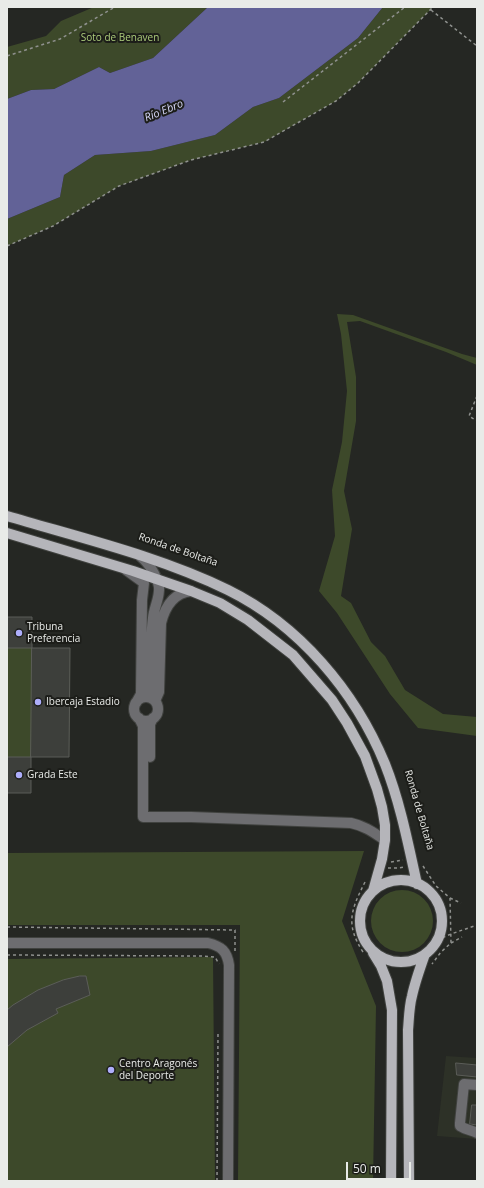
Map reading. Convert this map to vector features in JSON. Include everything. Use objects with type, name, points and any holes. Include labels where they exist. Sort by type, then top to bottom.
[{"type":"main road","name":"Ronda de Boltaña","points":[[7,516],[140,556],[199,577],[229,591],[251,604],[280,624],[303,644],[323,664],[342,688],[371,734],[393,786],[415,861],[417,884]]},
{"type":"main road","points":[[7,533],[123,568],[191,591],[220,603],[248,620],[293,655],[332,700],[347,723],[367,762],[382,807],[385,825],[385,840],[381,863],[373,891]]},
{"type":"main road","points":[[366,950],[390,961],[402,962],[414,960],[425,954],[432,948],[437,940],[441,926],[440,912],[437,902],[432,895],[425,888],[417,884],[406,881],[394,881],[383,884],[373,891],[365,901],[361,912],[360,925],[366,950],[381,966],[390,994],[392,1010],[391,1181]]},
{"type":"main road","points":[[408,1181],[409,1012],[413,990],[425,954]]},
{"type":"street","points":[[140,556],[148,564],[156,579],[159,592],[152,617],[151,699]]},
{"type":"street","points":[[123,568],[144,583],[142,600],[141,694],[134,710],[142,726],[143,817],[351,823],[367,828],[385,840]]},
{"type":"street","points":[[151,699],[159,692],[161,623],[163,617],[170,603],[178,594],[191,591]]},
{"type":"street","points":[[136,703],[141,698],[151,699],[157,704],[158,710],[150,724],[150,817]]},
{"type":"street","points":[[139,718],[146,721],[153,718]]},
{"type":"street","points":[[7,943],[208,943],[218,945],[224,950],[229,965],[228,1181]]},
{"type":"street","points":[[477,1085],[464,1084],[460,1123],[460,1126],[463,1128],[477,1133]]},
{"type":"path","points":[[7,56],[33,49],[60,39],[115,7]]},
{"type":"path","points":[[283,102],[406,7]]},
{"type":"path","points":[[7,246],[53,226],[119,186],[191,160],[264,142],[336,101],[358,83],[433,7]]},
{"type":"path","points":[[431,10],[477,46]]},
{"type":"path","points":[[477,396],[469,416],[477,420]]},
{"type":"path","points":[[381,863],[389,868],[398,868],[415,861]]},
{"type":"path","points":[[381,863],[415,861]]},
{"type":"path","name":"Ronda de Boltaña","points":[[415,861],[436,886],[450,898],[461,903]]},
{"type":"path","points":[[366,880],[351,916],[353,934],[357,943],[366,950]]},
{"type":"path","points":[[450,898],[451,943]]},
{"type":"path","points":[[437,940],[477,925]]},
{"type":"path","points":[[7,927],[235,930],[235,951]]},
{"type":"path","points":[[431,966],[441,952],[451,943],[462,937]]},
{"type":"path","points":[[7,955],[202,956],[215,957],[219,965]]},
{"type":"path","points":[[217,1181],[218,1034]]},
{"type":"shaded area","points":[[446,1056],[477,1058],[477,1139],[437,1136]]},
{"type":"green space","name":"Soto de Benaven","points":[[94,7],[208,7],[153,58],[110,73],[99,67],[54,89],[31,90],[7,99],[7,47],[46,36],[61,21]]},
{"type":"green space","points":[[383,7],[433,7],[358,83],[336,101],[264,142],[191,160],[119,186],[53,226],[7,246],[7,219],[60,197],[64,175],[95,155],[151,151],[215,135],[253,107],[279,98],[358,38]]},
{"type":"green space","points":[[337,314],[353,315],[477,358],[477,365],[446,352],[360,321],[347,322],[356,377],[356,421],[344,491],[352,529],[341,596],[351,603],[371,642],[385,656],[405,690],[443,714],[477,717],[477,736],[418,728],[390,694],[337,613],[319,591],[335,536],[332,490],[342,442],[347,391],[341,334]]},
{"type":"green space","name":"Ibercaja Estadio","points":[[7,617],[32,648],[70,648],[69,757],[31,757],[31,793],[7,793]]},
{"type":"green space","points":[[364,851],[342,921],[376,1006],[373,1181],[238,1181],[240,925],[7,925],[7,853]]},
{"type":"green space","points":[[402,890],[419,895],[424,899],[428,904],[433,921],[428,938],[424,943],[419,947],[402,952],[385,947],[380,943],[376,938],[371,921],[376,904],[380,899],[385,895]]},
{"type":"green space","name":"Centro Aragonés del Deporte","points":[[213,957],[215,1181],[7,1181],[7,959]]},
{"type":"water","name":"Río Ebro","points":[[208,7],[383,7],[358,38],[279,98],[253,107],[215,135],[151,151],[95,155],[64,175],[60,197],[7,219],[7,99],[31,90],[54,89],[99,67],[110,73],[153,58]]},
{"type":"building","name":"Tribuna Preferencia","points":[[7,617],[32,617],[32,648],[7,648]]},
{"type":"building","points":[[32,648],[70,648],[69,757],[31,757]]},
{"type":"building","name":"Grada Este","points":[[7,757],[31,757],[31,793],[7,793]]},
{"type":"building","points":[[86,976],[90,995],[56,1009],[58,1013],[27,1030],[7,1047],[7,1010],[38,990],[63,980]]},
{"type":"building","points":[[456,1063],[477,1065],[477,1077],[457,1075]]},
{"type":"building","points":[[472,1105],[477,1105],[477,1125],[470,1124]]},
{"type":"place","name":"Tribuna Preferencia","points":[[19,633]]},
{"type":"place","name":"Ibercaja Estadio","points":[[38,702]]},
{"type":"place","name":"Grada Este","points":[[19,775]]},
{"type":"place","name":"Centro Aragonés del Deporte","points":[[111,1070]]}]
